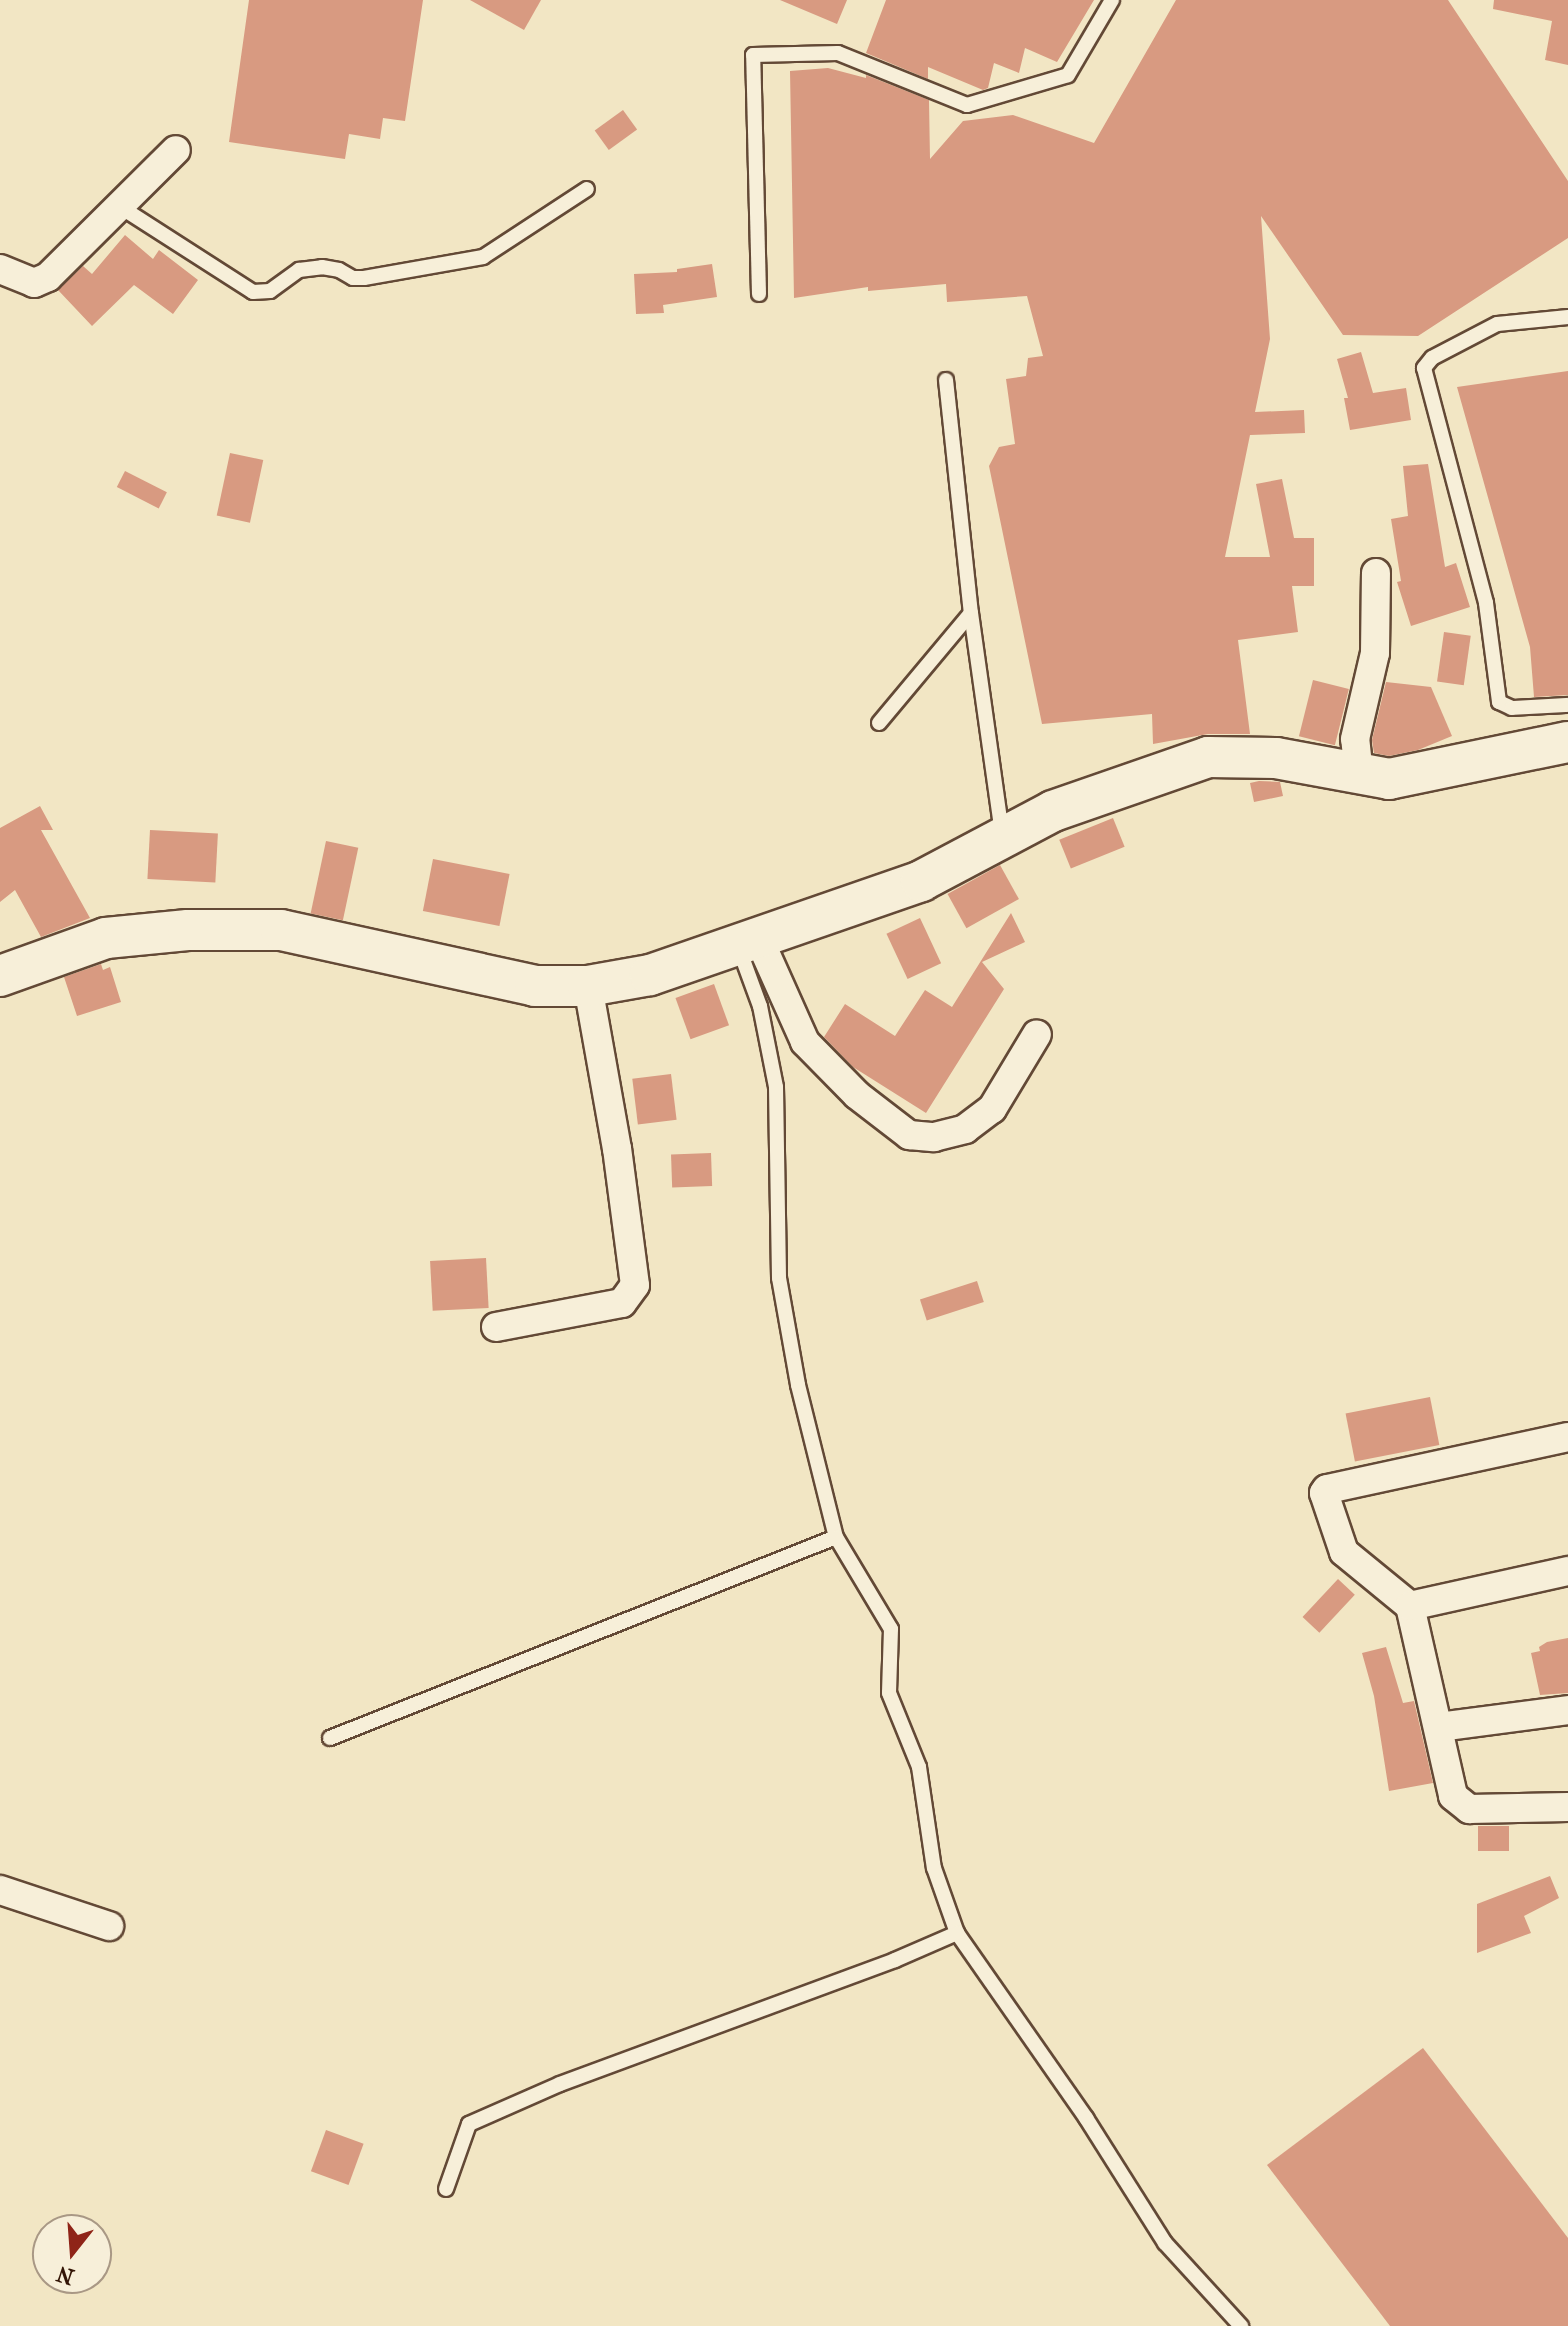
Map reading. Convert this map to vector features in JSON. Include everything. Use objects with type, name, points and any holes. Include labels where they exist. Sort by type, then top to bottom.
[{"type":"street","points":[[0,269],[34,283],[48,277],[176,150]]},
{"type":"street","points":[[1359,775],[1355,739],[1375,653],[1376,573]]},
{"type":"street","points":[[0,976],[106,938],[188,930],[281,930],[535,986],[588,986],[650,975],[921,881],[1053,811],[1208,757],[1276,758],[1389,779],[1568,742]]},
{"type":"street","points":[[748,943],[805,1042],[857,1095],[909,1135],[934,1137],[965,1129],[992,1109],[1037,1034]]},
{"type":"street","points":[[496,1327],[622,1303],[635,1285],[617,1149],[588,986]]},
{"type":"street","points":[[1568,1437],[1327,1489],[1324,1497],[1344,1552],[1410,1606],[1453,1796],[1469,1809],[1568,1807]]},
{"type":"street","points":[[1410,1606],[1568,1571]]},
{"type":"street","points":[[1439,1727],[1568,1710]]},
{"type":"street","points":[[0,1890],[109,1926]]},
{"type":"lane","points":[[759,294],[753,55],[838,53],[967,105],[1068,75],[1112,0]]},
{"type":"lane","points":[[119,206],[253,292],[270,291],[299,270],[322,267],[339,270],[353,278],[364,278],[483,257],[587,189]]},
{"type":"lane","points":[[1568,317],[1497,324],[1432,358],[1424,368],[1486,603],[1499,702],[1512,708],[1568,705]]},
{"type":"lane","points":[[946,380],[971,613],[1003,838]]},
{"type":"lane","points":[[879,723],[971,613]]},
{"type":"lane","points":[[748,943],[776,1087],[779,1278],[798,1385],[836,1537],[891,1629],[889,1693],[919,1767],[934,1868],[957,1933],[1086,2118],[1165,2243],[1241,2326]]},
{"type":"lane","points":[[330,1738],[836,1537]]},
{"type":"lane","points":[[446,2189],[469,2124],[575,2078],[895,1960],[957,1933]]},
{"type":"building","points":[[249,0],[423,0],[405,121],[383,118],[380,139],[349,134],[345,159],[229,142]]},
{"type":"building","points":[[470,0],[541,0],[524,30]]},
{"type":"building","points":[[780,0],[847,0],[837,24]]},
{"type":"building","points":[[886,0],[1094,0],[1057,62],[1025,48],[1019,73],[994,63],[988,88],[983,90],[928,67],[928,79],[866,53]]},
{"type":"building","points":[[1176,0],[1448,0],[1568,181],[1568,238],[1418,336],[1343,335],[1261,216],[1270,339],[1255,412],[1304,410],[1305,433],[1250,435],[1225,557],[1270,557],[1256,484],[1282,479],[1294,538],[1314,538],[1314,586],[1292,586],[1298,632],[1238,640],[1250,734],[1208,734],[1153,744],[1152,714],[1042,724],[989,466],[999,447],[1015,444],[1006,379],[1026,376],[1028,358],[1043,356],[1027,296],[947,302],[946,284],[868,291],[868,287],[794,298],[790,71],[828,68],[866,78],[866,75],[929,100],[930,159],[963,121],[1013,115],[1094,143]]},
{"type":"building","points":[[1494,0],[1568,0],[1568,65],[1545,60],[1552,21],[1493,9]]},
{"type":"building","points":[[623,110],[637,129],[609,150],[595,131]]},
{"type":"building","points":[[125,235],[153,259],[159,250],[198,280],[173,314],[134,285],[92,326],[58,290],[83,266],[92,274]]},
{"type":"building","points":[[712,264],[717,297],[663,305],[664,313],[636,314],[634,274],[677,272],[677,269]]},
{"type":"building","points":[[1361,352],[1373,393],[1406,388],[1411,420],[1350,430],[1344,398],[1348,398],[1337,359]]},
{"type":"building","points":[[1568,371],[1568,695],[1534,697],[1530,647],[1457,387]]},
{"type":"building","points":[[230,453],[263,460],[250,523],[217,516]]},
{"type":"building","points":[[1428,464],[1445,567],[1456,563],[1470,607],[1411,626],[1397,582],[1401,581],[1391,519],[1408,516],[1403,466]]},
{"type":"building","points":[[125,471],[167,492],[159,508],[117,487]]},
{"type":"building","points":[[1444,632],[1471,636],[1464,685],[1437,682]]},
{"type":"building","points":[[1313,680],[1349,689],[1335,745],[1299,736]]},
{"type":"building","points":[[1386,682],[1431,687],[1452,736],[1418,750],[1389,756],[1374,753],[1372,740]]},
{"type":"building","points":[[1280,782],[1283,796],[1254,802],[1250,783]]},
{"type":"building","points":[[40,806],[53,830],[41,830],[90,918],[41,937],[15,890],[0,902],[0,828]]},
{"type":"building","points":[[1113,818],[1125,847],[1071,868],[1059,840]]},
{"type":"building","points":[[150,830],[218,834],[215,882],[147,879]]},
{"type":"building","points":[[326,841],[358,848],[343,920],[311,913]]},
{"type":"building","points":[[433,859],[510,874],[499,926],[423,911]]},
{"type":"building","points":[[1000,865],[1019,899],[966,928],[948,894]]},
{"type":"building","points":[[1011,913],[1025,942],[982,962],[1004,989],[926,1113],[853,1067],[824,1037],[845,1004],[895,1036],[925,990],[952,1007]]},
{"type":"building","points":[[920,918],[941,963],[908,979],[886,934]]},
{"type":"building","points":[[101,964],[103,970],[110,967],[121,1002],[77,1016],[64,977]]},
{"type":"building","points":[[714,984],[729,1025],[691,1039],[675,998]]},
{"type":"building","points":[[671,1074],[677,1120],[638,1124],[632,1079]]},
{"type":"building","points":[[711,1153],[712,1186],[672,1187],[671,1154]]},
{"type":"building","points":[[486,1258],[489,1308],[433,1311],[430,1261]]},
{"type":"building","points":[[977,1281],[984,1302],[927,1320],[920,1300]]},
{"type":"building","points":[[1430,1397],[1439,1445],[1355,1462],[1346,1413]]},
{"type":"building","points":[[1338,1579],[1355,1595],[1319,1633],[1303,1617]]},
{"type":"building","points":[[1568,1638],[1568,1693],[1540,1695],[1531,1653],[1540,1651],[1539,1647],[1547,1642]]},
{"type":"building","points":[[1386,1647],[1403,1703],[1414,1701],[1433,1783],[1389,1791],[1374,1696],[1362,1653]]},
{"type":"building","points":[[1478,1826],[1509,1826],[1509,1851],[1478,1851]]},
{"type":"building","points":[[1550,1876],[1559,1898],[1524,1916],[1531,1933],[1477,1953],[1477,1904]]},
{"type":"building","points":[[1423,2048],[1568,2238],[1568,2326],[1390,2326],[1267,2165]]},
{"type":"building","points":[[326,2130],[364,2144],[349,2185],[311,2171]]}]
